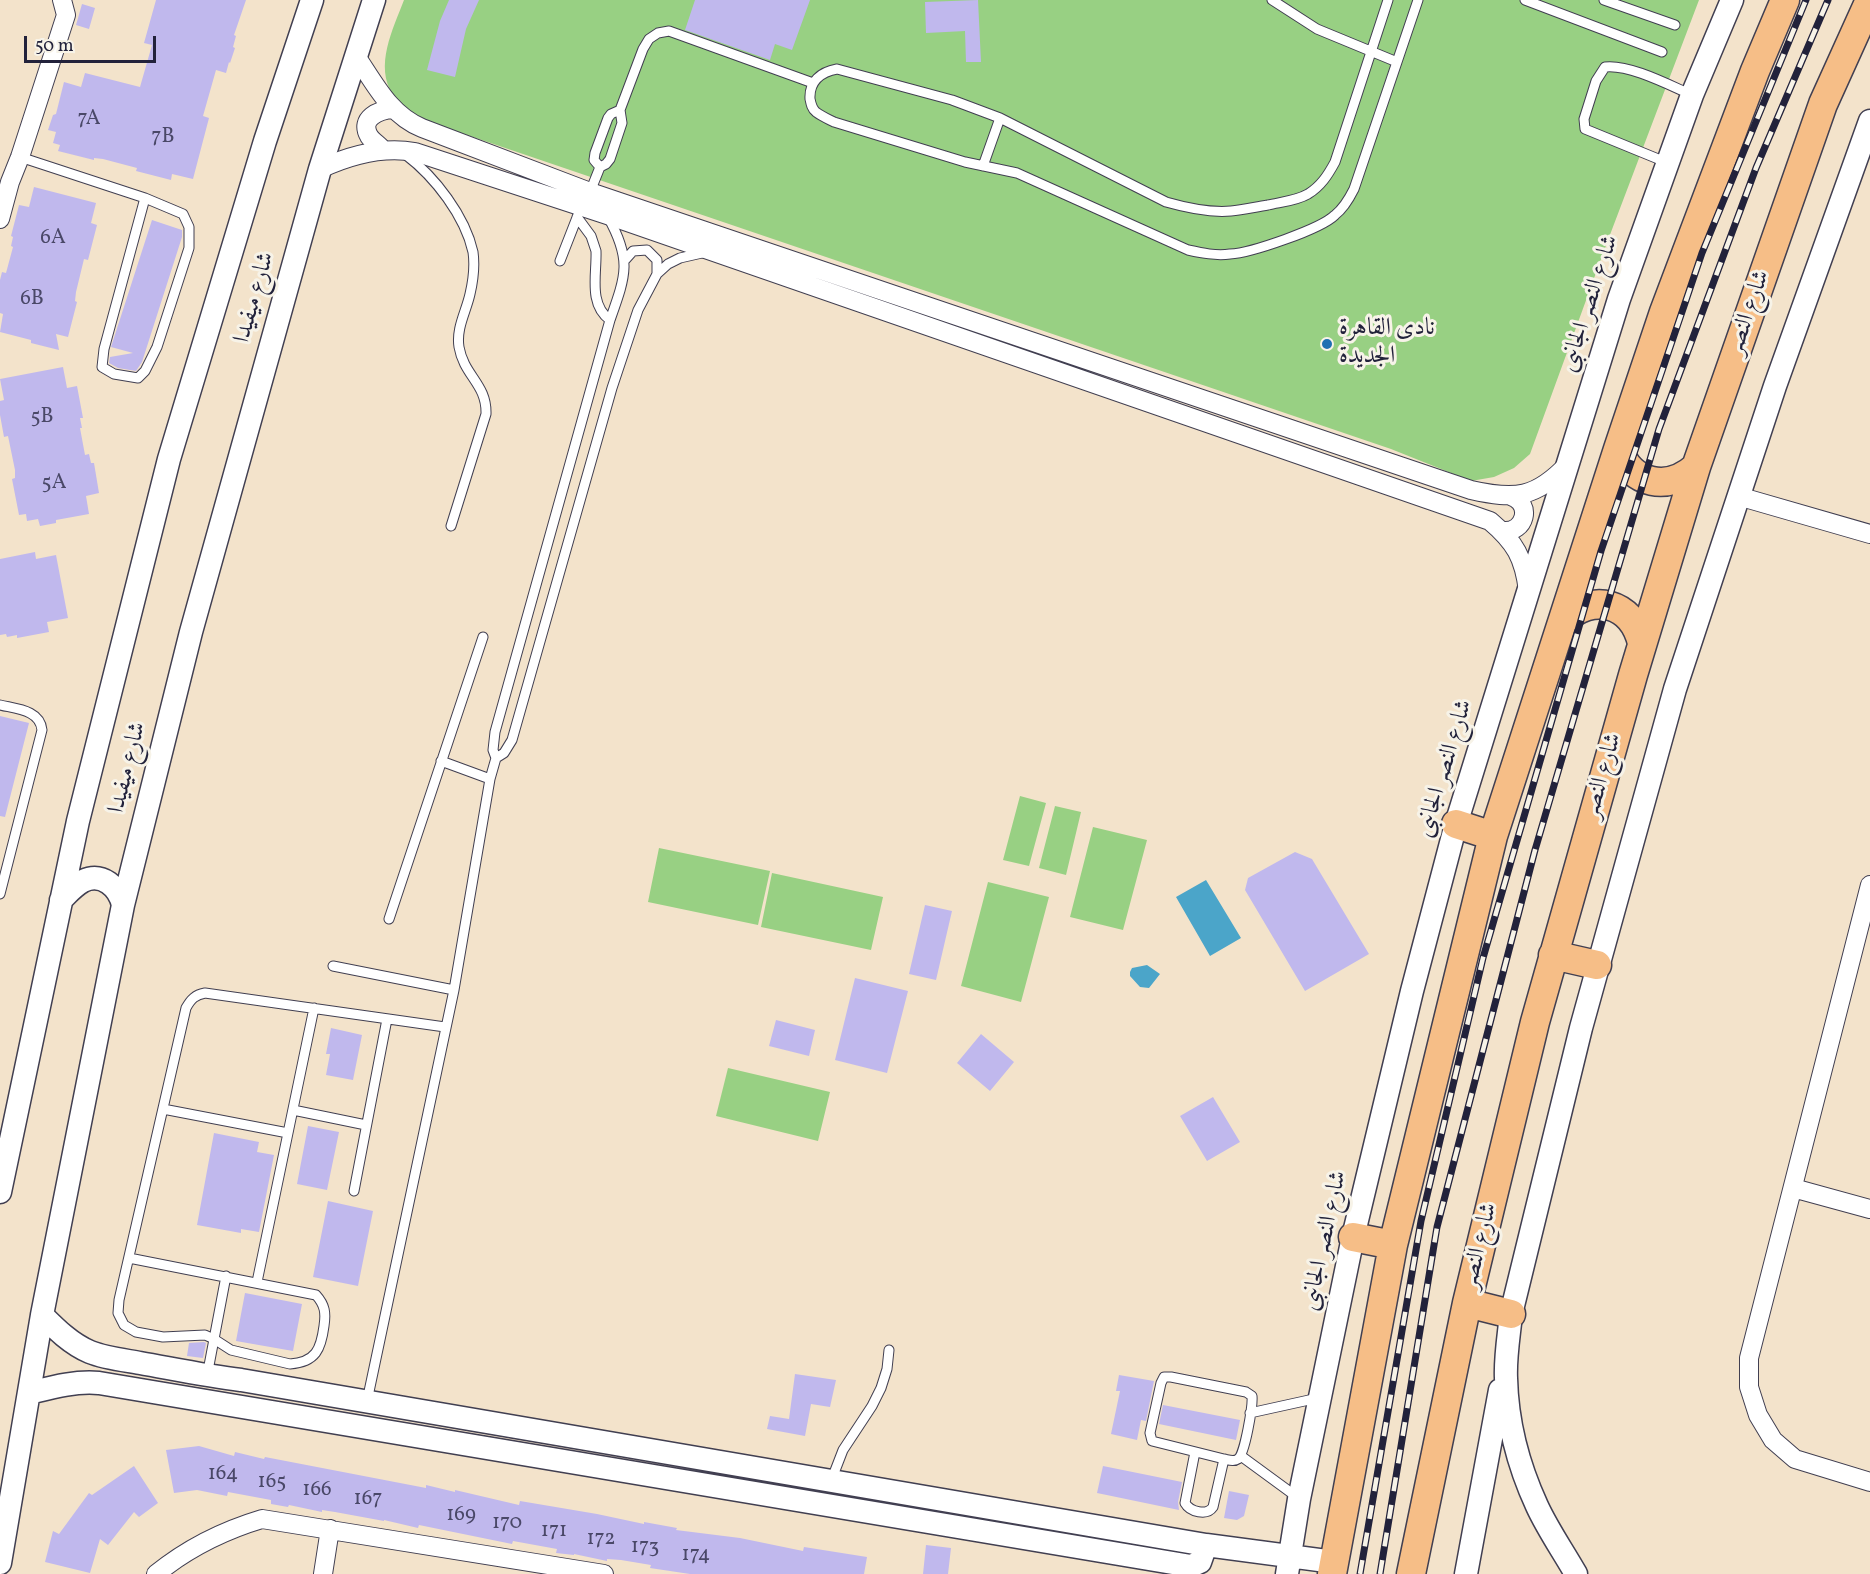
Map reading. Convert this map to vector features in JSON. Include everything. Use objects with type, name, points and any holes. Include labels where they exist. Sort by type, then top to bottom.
[{"type":"main road","points":[[1333,1568],[1392,1245],[1493,836],[1664,312],[1755,71],[1785,0]]},
{"type":"main road","name":"شارع النصر","points":[[1411,1574],[1467,1303],[1534,1022],[1642,643],[1696,467],[1823,104],[1870,0]]},
{"type":"main road","points":[[1618,449],[1634,473],[1652,481],[1671,481],[1689,473],[1696,467]]},
{"type":"main road","points":[[1563,621],[1579,608],[1589,605],[1610,605],[1620,609],[1635,623],[1642,643]]},
{"type":"main road","points":[[1456,824],[1493,836]]},
{"type":"main road","points":[[1553,955],[1597,965]]},
{"type":"main road","points":[[1353,1237],[1392,1245]]},
{"type":"main road","points":[[1467,1303],[1511,1314]]},
{"type":"street","points":[[0,219],[5,181],[20,157],[66,15],[63,0]]},
{"type":"street","name":"شارع ميفيدا","points":[[0,1192],[78,822],[169,459],[265,141],[312,0]]},
{"type":"street","name":"شارع ميفيدا","points":[[0,1563],[42,1315],[123,905],[191,632],[320,169],[374,0]]},
{"type":"street","name":"شارع النصر الجانبى","points":[[1288,1565],[1299,1499],[1353,1237],[1412,991],[1456,824],[1619,298],[1692,95],[1732,0]]},
{"type":"street","points":[[356,56],[393,109],[407,122],[607,215],[1490,520],[1503,531],[1517,549],[1525,569],[1528,591]]},
{"type":"street","points":[[391,150],[369,135],[367,127],[369,118],[376,112],[393,109]]},
{"type":"street","points":[[1466,1574],[1506,1356],[1511,1314],[1597,965],[1675,689],[1779,375],[1870,121]]},
{"type":"street","points":[[320,169],[340,159],[391,150],[415,152],[1471,490],[1497,496],[1511,496],[1533,491],[1552,480],[1568,464]]},
{"type":"street","points":[[1503,531],[1515,530],[1524,514],[1521,503],[1511,496]]},
{"type":"street","points":[[1738,496],[1870,534]]},
{"type":"street","points":[[61,900],[83,882],[98,879],[112,885],[121,897],[123,905]]},
{"type":"street","points":[[1870,885],[1749,1358],[1749,1387],[1758,1415],[1773,1440],[1795,1459],[1870,1482]]},
{"type":"street","points":[[1793,1188],[1870,1209]]},
{"type":"street","points":[[42,1315],[61,1333],[90,1352],[107,1357],[207,1376],[366,1401],[1206,1545],[1288,1565],[1333,1568]]},
{"type":"street","points":[[81,1382],[78,1376],[79,1361],[90,1352]]},
{"type":"street","points":[[1506,1356],[1508,1404],[1519,1458],[1538,1508],[1576,1574]]},
{"type":"street","points":[[236,1406],[241,1380]]},
{"type":"street","points":[[29,1393],[64,1384],[99,1383],[1191,1566],[1198,1564],[1202,1559],[1206,1545]]},
{"type":"street","points":[[156,1574],[189,1549],[212,1537],[262,1519],[604,1574]]},
{"type":"street","points":[[323,1574],[330,1529]]},
{"type":"lane","points":[[1272,0],[1317,29],[1397,62]]},
{"type":"lane","points":[[1388,0],[1335,162],[1329,174],[1309,193],[1283,202],[1230,211],[1198,209],[1166,202],[1000,118],[952,100],[837,69],[825,72],[813,83],[810,94],[811,105],[815,112],[834,122],[957,160],[1017,173],[1188,250],[1210,255],[1232,254],[1254,249],[1321,225],[1335,216],[1346,204],[1354,189],[1418,0]]},
{"type":"lane","points":[[1525,0],[1662,52]]},
{"type":"lane","points":[[1553,10],[1558,0]]},
{"type":"lane","points":[[1604,0],[1675,24]]},
{"type":"lane","points":[[560,261],[600,167],[610,159],[622,123],[620,110],[649,39],[658,33],[669,31],[813,83]]},
{"type":"lane","points":[[1668,163],[1585,129],[1584,119],[1596,81],[1605,67],[1617,66],[1692,95]]},
{"type":"lane","points":[[600,167],[594,160],[595,153],[608,118],[620,110]]},
{"type":"lane","points":[[983,166],[1000,118]]},
{"type":"lane","points":[[391,150],[426,172],[449,200],[468,235],[473,254],[473,275],[459,331],[459,345],[462,360],[484,393],[487,403],[486,414],[450,525]]},
{"type":"lane","points":[[20,157],[145,198],[183,214],[189,227],[189,248],[157,347],[145,371],[138,378],[114,374],[102,367],[107,340],[145,198]]},
{"type":"lane","points":[[583,205],[596,251],[596,302],[603,315],[610,320]]},
{"type":"lane","points":[[366,1401],[454,990],[490,779],[496,758],[493,750],[495,732],[610,320],[622,285],[624,261],[622,247],[619,236],[607,215]]},
{"type":"lane","points":[[624,261],[633,251],[647,250],[657,260],[657,274]]},
{"type":"lane","points":[[496,758],[504,753],[512,740],[612,388],[638,310],[657,274],[668,264],[693,254],[706,252],[720,254]]},
{"type":"lane","points":[[389,919],[483,637]]},
{"type":"lane","points":[[0,705],[33,714],[40,721],[42,730],[0,894]]},
{"type":"lane","points":[[441,761],[490,779]]},
{"type":"lane","points":[[333,966],[454,990]]},
{"type":"lane","points":[[129,1258],[316,1295],[326,1309],[326,1318],[319,1349],[307,1360],[290,1364],[231,1350],[214,1339],[199,1335],[163,1337],[136,1332],[124,1325],[118,1313],[118,1306],[186,1008],[196,995],[205,993],[445,1027]]},
{"type":"lane","points":[[257,1282],[314,1008]]},
{"type":"lane","points":[[354,1191],[387,1019]]},
{"type":"lane","points":[[163,1109],[288,1133]]},
{"type":"lane","points":[[293,1110],[366,1125]]},
{"type":"lane","points":[[207,1376],[226,1276]]},
{"type":"lane","points":[[831,1481],[843,1450],[881,1388],[887,1370],[889,1350]]},
{"type":"lane","points":[[1164,1377],[1246,1392],[1252,1396],[1253,1400],[1250,1413],[1241,1456],[1234,1460],[1155,1442],[1150,1438],[1164,1377]]},
{"type":"lane","points":[[1250,1413],[1320,1397]]},
{"type":"lane","points":[[1195,1452],[1185,1503],[1190,1508],[1205,1513],[1214,1508],[1224,1459]]},
{"type":"lane","points":[[1241,1456],[1299,1499]]},
{"type":"green space","name":"نادى القاهرة الجديدة","points":[[404,0],[1699,0],[1530,454],[1514,468],[1494,477],[1471,481],[1391,449],[417,118],[395,98],[385,72],[387,48]]},
{"type":"green space","points":[[1020,796],[1046,803],[1029,866],[1003,860]]},
{"type":"green space","points":[[1055,806],[1081,812],[1066,875],[1039,868]]},
{"type":"green space","points":[[1093,827],[1147,840],[1123,930],[1070,917]]},
{"type":"green space","points":[[659,848],[770,871],[758,925],[648,902]]},
{"type":"green space","points":[[772,873],[883,897],[871,950],[761,927]]},
{"type":"green space","points":[[988,882],[1049,897],[1021,1002],[961,986]]},
{"type":"green space","points":[[728,1068],[830,1092],[818,1141],[716,1116]]},
{"type":"water","points":[[1206,880],[1241,938],[1210,956],[1176,897]]},
{"type":"water","points":[[1147,965],[1160,974],[1149,988],[1140,987],[1130,976],[1130,972],[1132,968]]},
{"type":"building","points":[[156,0],[246,0],[234,35],[236,36],[233,47],[235,48],[226,73],[216,70],[203,116],[209,118],[193,179],[172,174],[171,180],[103,159],[94,158],[94,160],[58,151],[60,145],[53,143],[56,132],[48,130],[53,115],[56,114],[64,82],[81,87],[85,73],[140,87],[152,45],[144,43]]},
{"type":"building","points":[[449,0],[479,0],[466,29],[455,77],[427,70],[440,21]]},
{"type":"building","points":[[695,0],[810,0],[792,50],[775,44],[770,60],[685,30]]},
{"type":"building","points":[[978,0],[981,62],[966,62],[965,31],[926,33],[925,2]]},
{"type":"building","points":[[82,4],[95,8],[89,29],[76,25]]},
{"type":"building","points":[[34,187],[96,203],[91,223],[97,225],[88,260],[84,259],[68,337],[56,334],[59,350],[0,332],[3,314],[0,313],[0,280],[2,272],[6,273],[13,247],[11,236],[19,205],[29,207]]},
{"type":"building","points":[[152,220],[182,230],[182,237],[142,362],[136,371],[118,368],[109,363],[110,357],[133,353],[111,347]]},
{"type":"building","points":[[63,367],[67,388],[77,386],[83,418],[80,418],[82,428],[80,428],[85,455],[89,454],[91,463],[94,463],[99,493],[86,496],[89,514],[56,520],[56,523],[40,526],[38,519],[27,521],[26,514],[19,515],[12,479],[15,478],[15,470],[8,436],[4,437],[0,415],[0,401],[4,400],[0,379]]},
{"type":"building","points":[[35,552],[36,559],[56,555],[68,618],[47,622],[49,632],[17,638],[17,635],[7,637],[6,634],[0,635],[0,559]]},
{"type":"building","points":[[0,716],[29,723],[5,817],[0,816]]},
{"type":"building","points":[[1295,852],[1312,859],[1369,954],[1305,991],[1245,890],[1248,878]]},
{"type":"building","points":[[925,905],[952,911],[936,980],[909,974]]},
{"type":"building","points":[[855,978],[908,991],[887,1073],[835,1060]]},
{"type":"building","points":[[776,1020],[815,1030],[809,1056],[769,1046]]},
{"type":"building","points":[[331,1028],[362,1035],[353,1080],[326,1075],[330,1054],[326,1054]]},
{"type":"building","points":[[981,1034],[1014,1062],[990,1091],[957,1063]]},
{"type":"building","points":[[1213,1097],[1240,1142],[1207,1161],[1180,1116]]},
{"type":"building","points":[[308,1126],[339,1132],[327,1190],[297,1184]]},
{"type":"building","points":[[214,1133],[259,1142],[257,1152],[274,1155],[259,1232],[241,1229],[241,1233],[197,1225]]},
{"type":"building","points":[[328,1201],[373,1211],[358,1286],[313,1277]]},
{"type":"building","points":[[245,1293],[302,1304],[293,1351],[236,1341]]},
{"type":"building","points":[[189,1343],[206,1343],[203,1358],[187,1356]]},
{"type":"building","points":[[795,1374],[836,1380],[830,1407],[811,1404],[805,1436],[767,1429],[770,1416],[789,1419]]},
{"type":"building","points":[[1119,1375],[1154,1381],[1146,1421],[1141,1420],[1137,1440],[1111,1434],[1120,1391],[1116,1391]]},
{"type":"building","points":[[1163,1405],[1240,1420],[1236,1440],[1159,1424]]},
{"type":"building","points":[[199,1446],[234,1456],[235,1452],[264,1459],[265,1457],[426,1488],[426,1485],[455,1492],[455,1490],[519,1505],[520,1501],[677,1528],[676,1530],[740,1538],[803,1551],[804,1547],[867,1557],[864,1574],[690,1574],[650,1568],[651,1565],[621,1560],[607,1559],[607,1561],[574,1554],[556,1553],[557,1549],[513,1541],[512,1544],[419,1525],[418,1528],[335,1512],[271,1504],[271,1500],[228,1492],[227,1496],[197,1490],[174,1493],[166,1450]]},
{"type":"building","points":[[134,1466],[158,1503],[139,1517],[134,1512],[108,1545],[100,1539],[90,1573],[45,1562],[53,1531],[59,1534],[89,1493],[92,1495]]},
{"type":"building","points":[[1103,1466],[1182,1482],[1178,1502],[1179,1510],[1097,1493]]},
{"type":"building","points":[[1229,1491],[1249,1495],[1244,1516],[1237,1520],[1224,1518]]},
{"type":"building","points":[[926,1545],[951,1548],[948,1574],[923,1574]]},
{"type":"railway","points":[[1360,1574],[1421,1221],[1483,958],[1601,551],[1702,253],[1806,0]]},
{"type":"railway","points":[[1380,1574],[1437,1227],[1535,850],[1659,429],[1756,168],[1828,0]]},
{"type":"place","name":"نادى القاهرة الجديدة","points":[[1327,344]]}]
